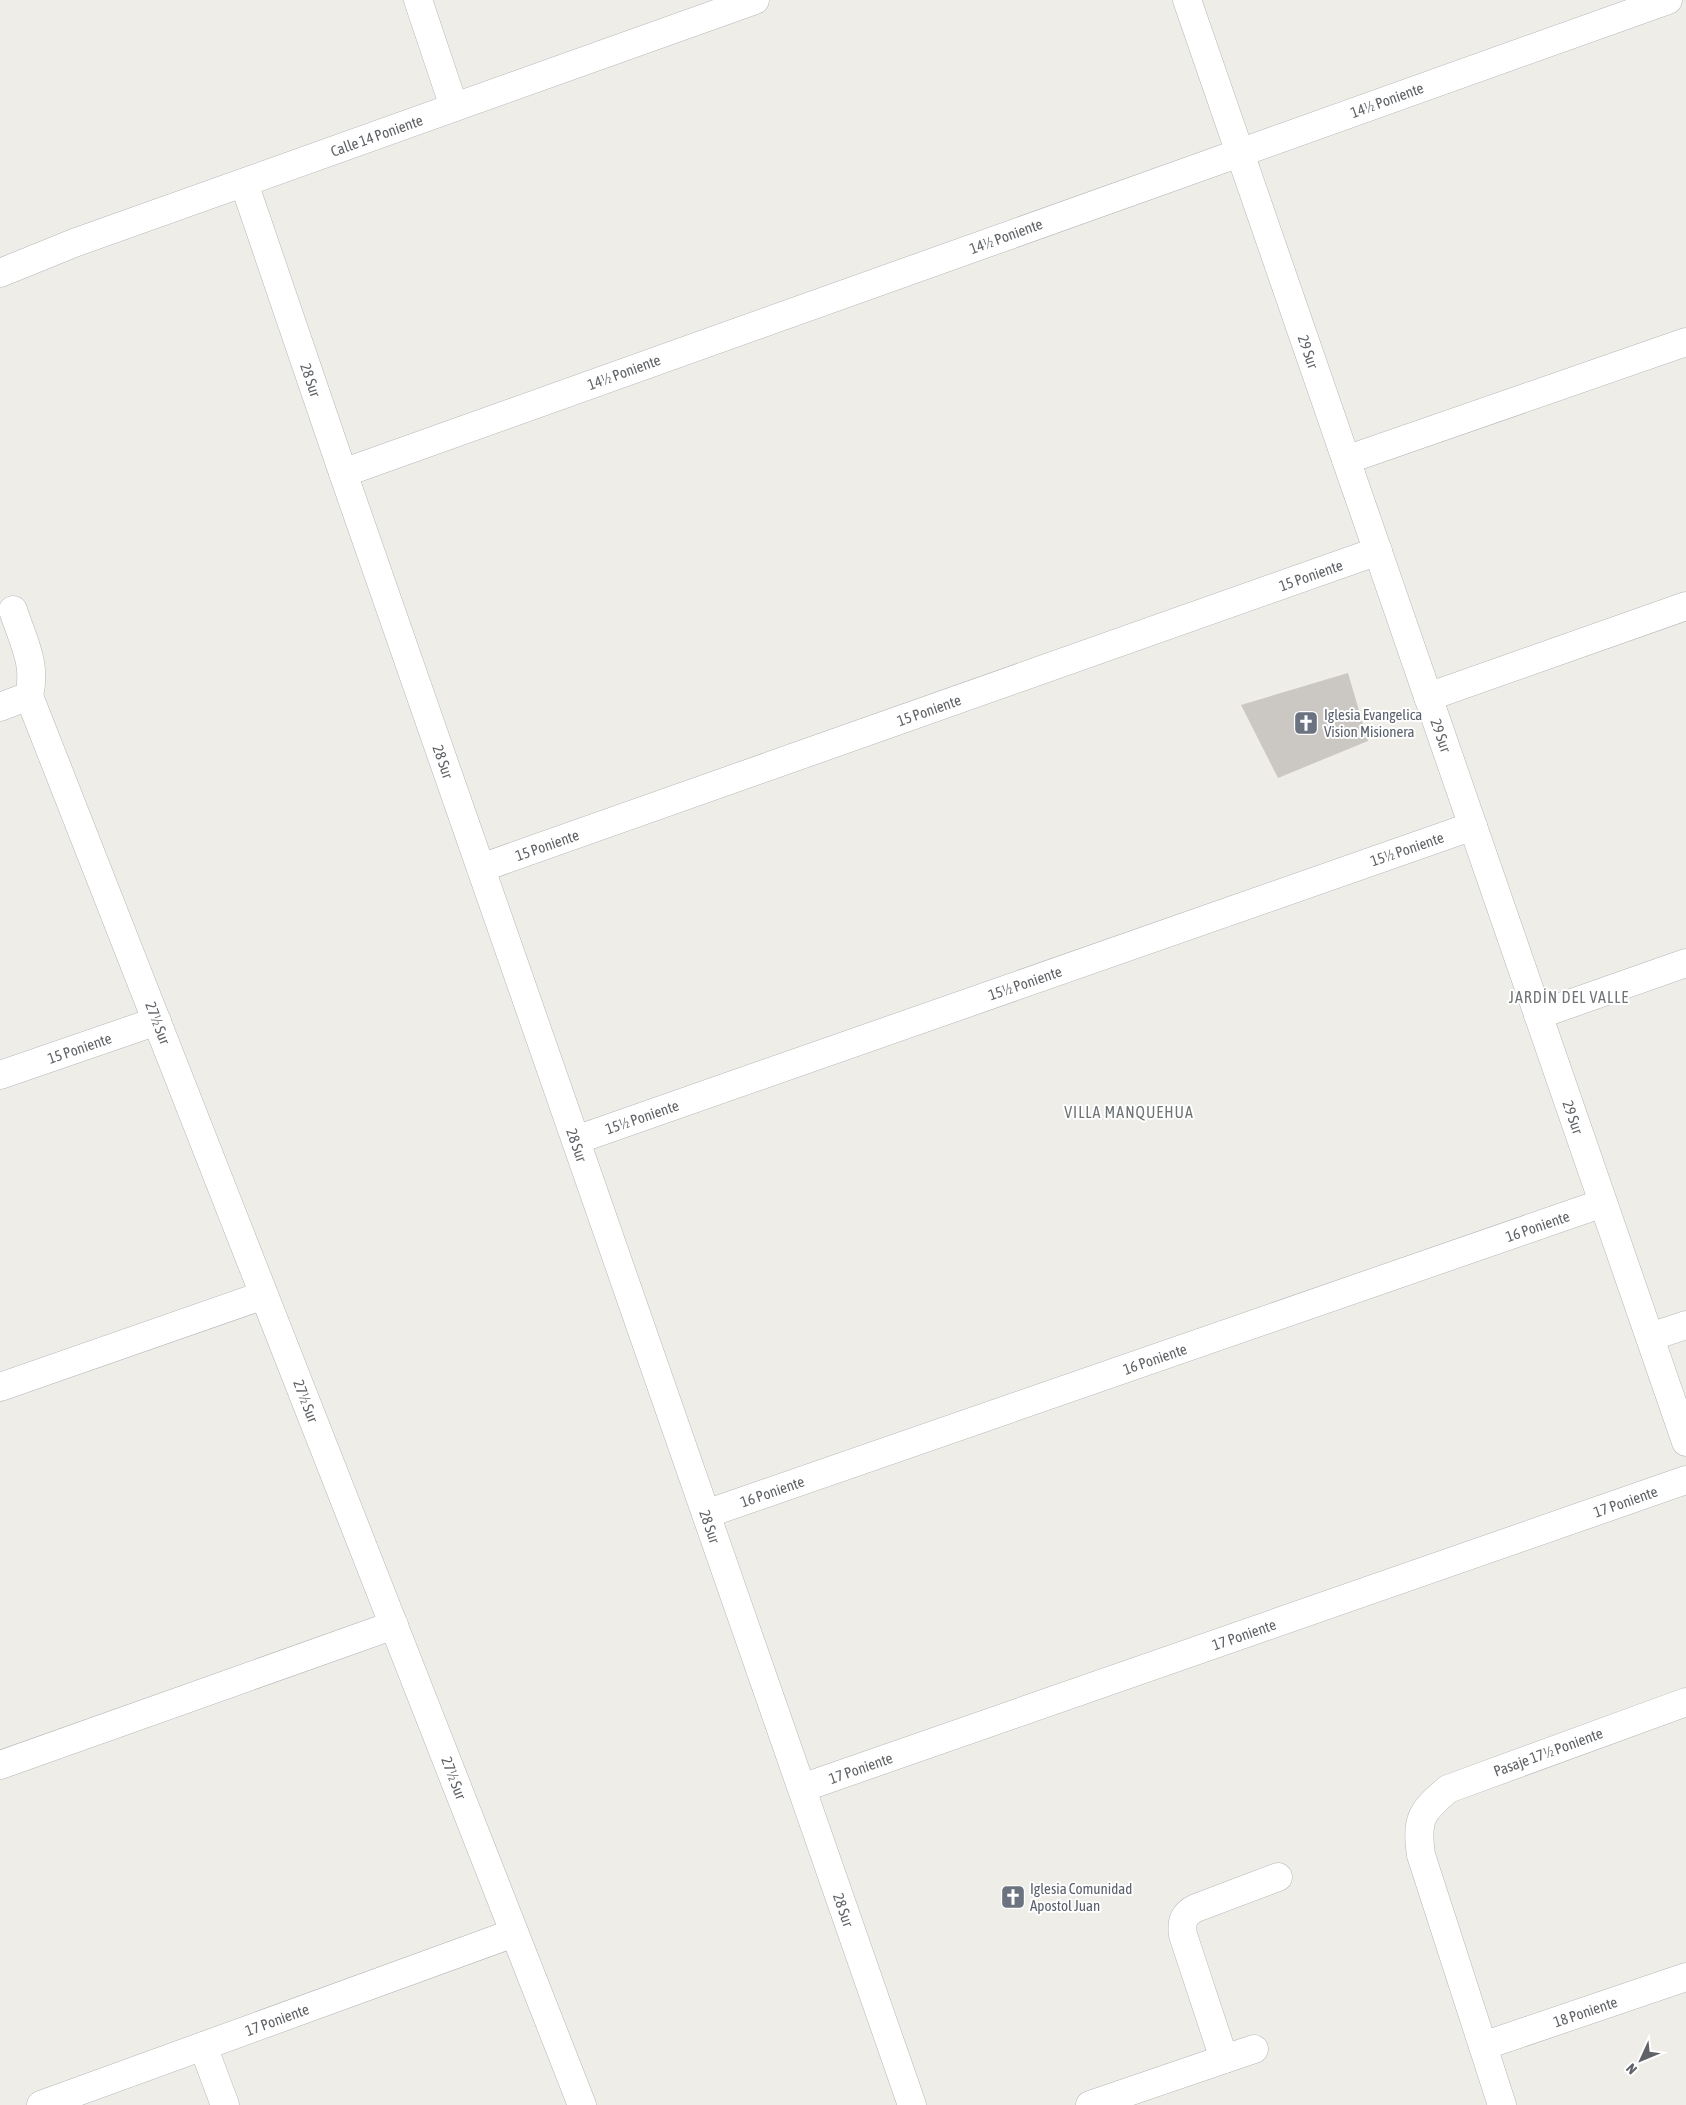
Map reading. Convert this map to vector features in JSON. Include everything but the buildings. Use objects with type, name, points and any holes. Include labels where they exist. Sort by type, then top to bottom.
[{"type":"street","points":[[418,0],[454,108]]},
{"type":"street","name":"Calle 14 Poniente","points":[[0,272],[74,243],[755,0]]},
{"type":"street","name":"29 Sur","points":[[1187,0],[1686,1442]]},
{"type":"street","name":"14½ Poniente","points":[[343,472],[1668,0]]},
{"type":"street","name":"28 Sur","points":[[244,182],[343,472],[912,2105]]},
{"type":"street","points":[[1346,460],[1686,342]]},
{"type":"street","name":"15 Poniente","points":[[481,868],[1378,551]]},
{"type":"street","points":[[1428,697],[1686,606]]},
{"type":"street","points":[[0,707],[29,696],[33,681],[32,670],[13,610]]},
{"type":"street","name":"27½ Sur","points":[[29,696],[582,2105]]},
{"type":"street","name":"15½ Poniente","points":[[576,1140],[1473,826]]},
{"type":"street","points":[[1538,1015],[1686,963]]},
{"type":"street","name":"15 Poniente","points":[[0,1075],[157,1021]]},
{"type":"street","name":"16 Poniente","points":[[706,1514],[1603,1202]]},
{"type":"street","points":[[0,1387],[264,1295]]},
{"type":"street","points":[[1650,1337],[1686,1325]]},
{"type":"street","name":"17 Poniente","points":[[802,1788],[1686,1480]]},
{"type":"street","points":[[0,1765],[394,1625]]},
{"type":"street","name":"Pasaje 17½ Poniente","points":[[1483,2046],[1421,1855],[1418,1834],[1421,1817],[1448,1788],[1686,1702]]},
{"type":"street","points":[[1224,2059],[1182,1935],[1183,1919],[1188,1912],[1196,1908],[1278,1877]]},
{"type":"street","name":"17 Poniente","points":[[41,2105],[514,1933]]},
{"type":"street","name":"18 Poniente","points":[[1483,2046],[1686,1977]]},
{"type":"street","points":[[203,2046],[225,2105]]},
{"type":"street","points":[[1483,2046],[1502,2105]]},
{"type":"street","points":[[1090,2105],[1254,2049]]},
{"type":"place","name":"Iglesia Evangelica Vision Misionera","points":[[1306,723]]},
{"type":"place","name":"Iglesia Comunidad Apostol Juan","points":[[1013,1897]]},
{"type":"district","name":"JARDÍN DEL VALLE","points":[[1569,997]]},
{"type":"district","name":"VILLA MANQUEHUA","points":[[1129,1112]]}]
